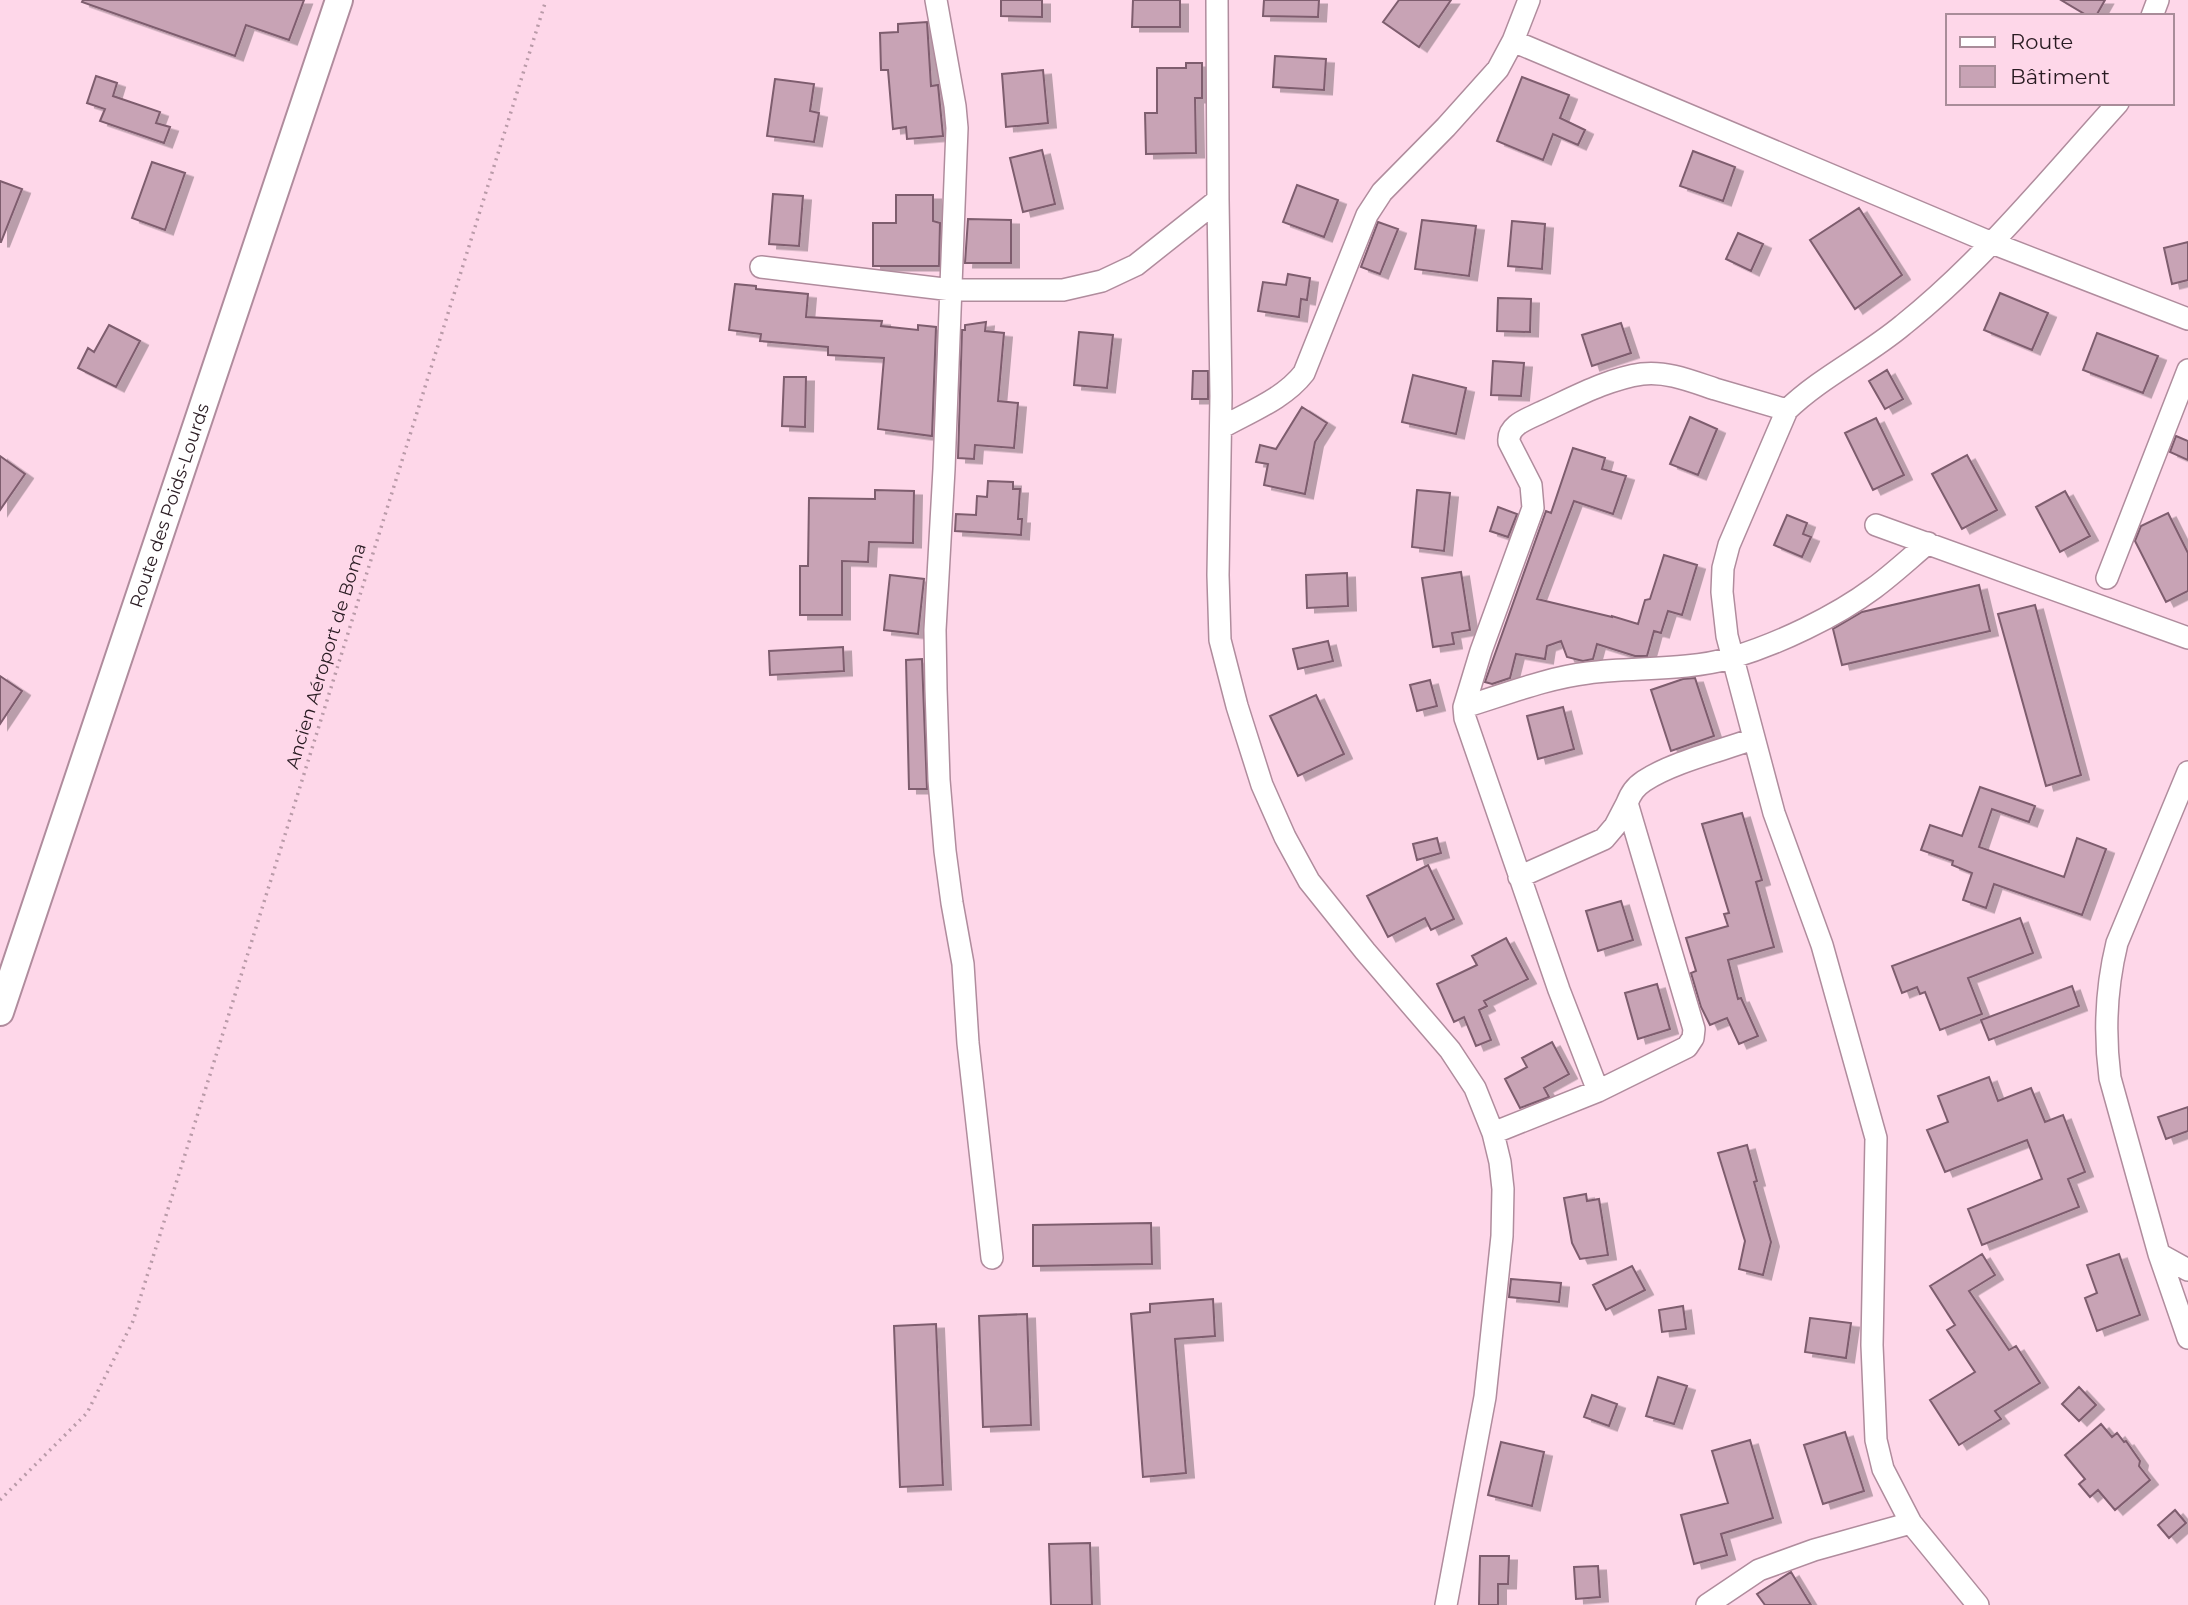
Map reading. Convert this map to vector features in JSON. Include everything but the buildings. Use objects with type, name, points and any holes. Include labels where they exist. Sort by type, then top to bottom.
[{"type":"street","name":"Route des Poids-Lourds","points":[[0,1012],[340,0]]},
{"type":"street","points":[[936,0],[957,128],[935,630],[939,780],[952,903],[963,964],[968,1043],[992,1258]]},
{"type":"street","points":[[1217,0],[1220,640],[1262,785],[1285,837],[1309,881],[1450,1050],[1475,1088],[1493,1133],[1500,1162],[1503,1236],[1485,1397],[1447,1605]]},
{"type":"street","points":[[1220,428],[1276,397],[1295,384],[1304,373],[1367,215],[1382,192],[1498,69],[1513,41],[1529,0]]},
{"type":"street","points":[[1513,41],[1992,243],[2188,319]]},
{"type":"street","points":[[1978,1605],[1911,1523],[1884,1469],[1875,1440],[1872,1311],[1877,1163],[1872,1120],[1822,945],[1774,813],[1753,739],[1727,636],[1723,568],[1729,545],[1787,411],[1802,395],[1902,326],[1992,243],[2116,105]]},
{"type":"street","points":[[761,267],[952,290],[1063,290],[1101,281],[1136,265],[1218,200]]},
{"type":"street","points":[[2107,578],[2188,370]]},
{"type":"street","points":[[1598,1091],[1559,990],[1465,718],[1464,707],[1481,651],[1533,508],[1531,485],[1508,435],[1524,421],[1585,392],[1619,379],[1643,374],[1669,375],[1787,411]]},
{"type":"street","points":[[1876,524],[2188,638]]},
{"type":"street","points":[[1464,707],[1587,673],[1695,664],[1732,657],[1812,626],[1849,605],[1875,588],[1928,543]]},
{"type":"street","points":[[1519,877],[1604,839],[1615,826],[1632,791],[1642,782],[1664,771],[1753,739]]},
{"type":"street","points":[[2188,772],[2117,943],[2105,1010],[2110,1078],[2159,1254],[2188,1338]]},
{"type":"street","points":[[1493,1133],[1598,1091],[1687,1047],[1693,1038],[1694,1029],[1627,803]]},
{"type":"street","points":[[2159,1254],[2188,1270]]},
{"type":"street","points":[[1707,1605],[1759,1570],[1814,1550],[1911,1523]]},
{"type":"path","name":"Ancien Aéroport de Boma","points":[[0,1500],[87,1413],[133,1321],[546,0]]}]
